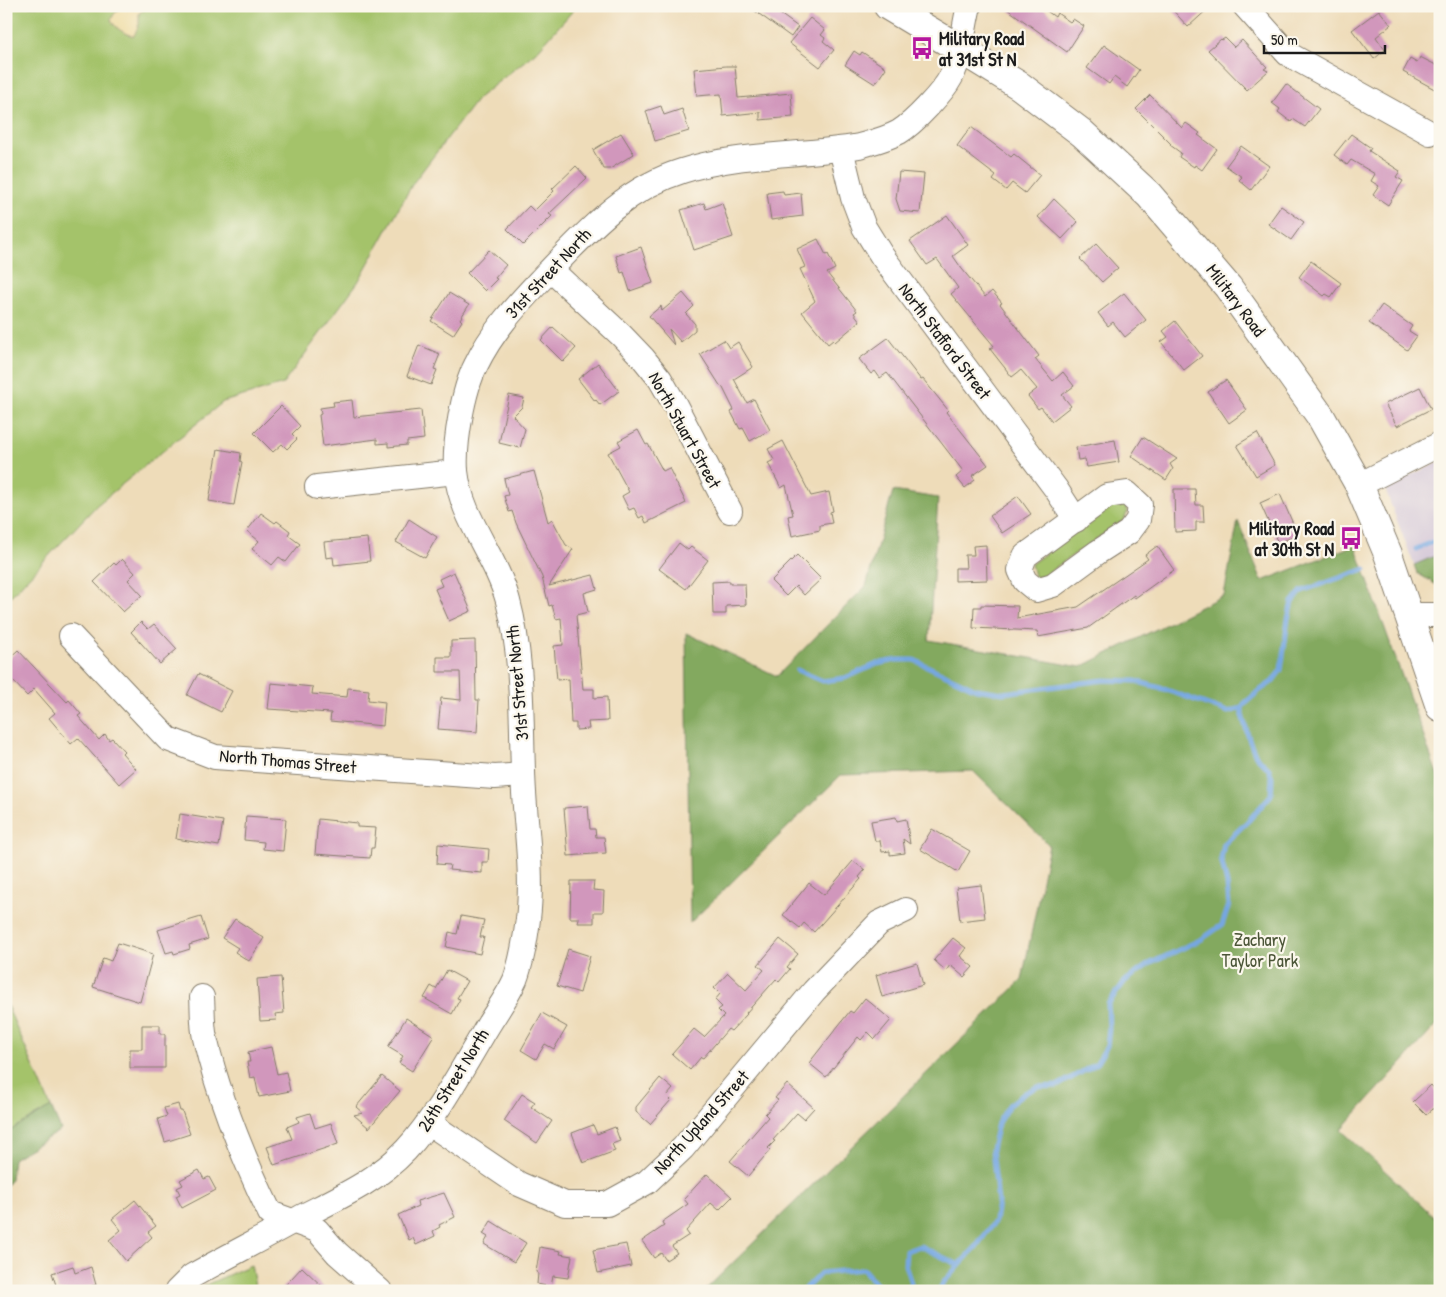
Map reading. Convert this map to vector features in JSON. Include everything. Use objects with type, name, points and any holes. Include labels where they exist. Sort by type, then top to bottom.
[{"type":"main road","name":"Military Road","points":[[888,6],[1020,86],[1082,133],[1149,195],[1234,295],[1321,417],[1359,485],[1388,554],[1440,707]]},
{"type":"street","name":"31st Street North","points":[[523,775],[522,697],[516,641],[507,597],[489,556],[467,514],[456,472],[462,406],[475,366],[490,339],[502,322],[580,238],[612,208],[640,189],[662,178],[708,164],[842,149],[882,140],[899,132],[910,124],[951,78],[969,6]]},
{"type":"street","points":[[1245,6],[1288,54],[1430,133]]},
{"type":"street","name":"North Stafford Street","points":[[842,149],[853,198],[864,227],[882,256],[1056,489],[1076,520]]},
{"type":"street","name":"North Stuart Street","points":[[551,270],[621,334],[660,379],[676,405],[730,511]]},
{"type":"street","points":[[1359,485],[1440,444]]},
{"type":"street","points":[[317,487],[456,472]]},
{"type":"street","points":[[1127,493],[1140,505],[1138,520],[1129,532],[1053,585],[1036,590],[1026,581],[1020,570],[1026,556],[1076,520],[1107,496],[1127,493]]},
{"type":"street","points":[[1410,615],[1440,615]]},
{"type":"street","name":"North Thomas Street","points":[[72,636],[168,740],[215,757],[495,777],[523,775]]},
{"type":"street","name":"26th Street North","points":[[177,1291],[192,1276],[363,1185],[403,1154],[429,1123],[515,980],[525,937],[530,897],[523,775]]},
{"type":"street","name":"North Upland Street","points":[[429,1123],[519,1184],[565,1204],[607,1204],[646,1182],[683,1148],[814,991],[879,923],[906,910]]},
{"type":"street","points":[[202,996],[205,1036],[224,1106],[248,1166],[270,1213],[317,1230],[337,1253],[380,1291]]},
{"type":"shaded area","points":[[1440,462],[1440,554],[1414,565],[1386,492],[1388,485]]},
{"type":"green space","points":[[6,6],[577,6],[536,52],[478,98],[413,183],[358,282],[283,384],[223,402],[97,505],[6,601]]},
{"type":"green space","name":"Zachary Taylor Park","points":[[893,491],[938,498],[929,640],[1081,667],[1224,595],[1238,521],[1262,581],[1355,545],[1440,782],[1440,1021],[1341,1130],[1440,1222],[1440,1291],[704,1291],[1022,980],[1049,845],[973,771],[841,775],[690,923],[686,633],[777,676],[866,586]]},
{"type":"green space","points":[[1115,504],[1125,505],[1128,511],[1124,520],[1043,576],[1034,576],[1031,564]]},
{"type":"green space","points":[[1440,554],[1440,587],[1417,573],[1414,565]]},
{"type":"green space","points":[[6,1003],[51,1107],[6,1133]]},
{"type":"green space","points":[[51,1107],[61,1130],[13,1159],[11,1179],[6,1186],[6,1133]]},
{"type":"green space","points":[[251,1265],[256,1291],[198,1291],[201,1287]]},
{"type":"sand","points":[[123,6],[150,6],[139,13],[139,24],[134,36],[121,31],[111,20],[114,14]]},
{"type":"building","points":[[748,6],[769,6],[798,27],[791,37]]},
{"type":"building","points":[[1003,6],[1040,6],[1055,17],[1057,13],[1070,22],[1073,19],[1084,26],[1067,52]]},
{"type":"building","points":[[1169,6],[1211,6],[1188,27]]},
{"type":"building","points":[[1379,10],[1391,25],[1376,37],[1385,50],[1374,59],[1352,30]]},
{"type":"building","points":[[810,18],[825,30],[821,35],[825,38],[823,41],[834,50],[820,67],[789,43]]},
{"type":"building","points":[[1225,38],[1234,47],[1242,40],[1267,67],[1264,69],[1268,71],[1247,90],[1208,50]]},
{"type":"building","points":[[1104,45],[1139,70],[1127,87],[1114,77],[1109,84],[1087,68]]},
{"type":"building","points":[[854,51],[860,55],[862,52],[886,68],[875,84],[845,65]]},
{"type":"building","points":[[1420,57],[1440,67],[1440,92],[1403,72],[1410,59],[1417,63]]},
{"type":"building","points":[[735,66],[738,98],[791,93],[793,117],[760,120],[760,112],[723,116],[721,94],[697,96],[694,69]]},
{"type":"building","points":[[1286,84],[1319,109],[1305,127],[1293,119],[1291,122],[1278,112],[1280,109],[1272,103]]},
{"type":"building","points":[[1150,95],[1182,128],[1186,123],[1217,149],[1202,170],[1179,157],[1181,153],[1170,145],[1136,109]]},
{"type":"building","points":[[661,106],[664,115],[682,109],[689,131],[655,141],[646,111]]},
{"type":"building","points":[[971,127],[1011,157],[1014,154],[1040,175],[1025,193],[1012,183],[1006,190],[993,180],[996,176],[957,146]]},
{"type":"building","points":[[621,133],[634,154],[610,169],[604,169],[593,150]]},
{"type":"building","points":[[1351,134],[1371,148],[1369,151],[1400,171],[1396,177],[1403,181],[1388,205],[1373,195],[1379,186],[1371,181],[1375,174],[1351,160],[1347,165],[1334,155]]},
{"type":"building","points":[[1241,146],[1269,166],[1251,190],[1239,180],[1242,177],[1226,166]]},
{"type":"building","points":[[576,166],[587,178],[549,214],[552,216],[523,245],[507,229],[529,206],[534,211],[554,191],[552,189]]},
{"type":"building","points":[[899,172],[924,174],[920,213],[900,211],[896,199]]},
{"type":"building","points":[[783,191],[784,195],[801,193],[803,216],[771,220],[767,193]]},
{"type":"building","points":[[1054,199],[1078,222],[1062,239],[1038,217]]},
{"type":"building","points":[[704,203],[706,209],[722,203],[733,237],[694,250],[681,210]]},
{"type":"building","points":[[1281,206],[1304,222],[1291,240],[1268,224]]},
{"type":"building","points":[[947,215],[968,245],[953,256],[962,269],[985,297],[992,291],[1002,303],[1000,304],[1039,356],[1035,359],[1053,381],[1063,372],[1074,386],[1062,395],[1071,406],[1052,421],[1041,407],[1038,409],[1028,396],[1037,389],[1021,370],[1012,377],[990,349],[994,346],[951,294],[958,288],[937,259],[927,265],[910,241]]},
{"type":"building","points":[[818,239],[835,269],[827,273],[857,311],[854,313],[860,321],[835,342],[833,340],[828,344],[802,312],[815,301],[800,269],[805,267],[797,249]]},
{"type":"building","points":[[1096,244],[1118,268],[1102,282],[1080,259]]},
{"type":"building","points":[[641,247],[653,283],[630,291],[624,272],[621,273],[616,256]]},
{"type":"building","points":[[489,250],[506,265],[495,278],[497,279],[485,291],[467,273]]},
{"type":"building","points":[[1311,261],[1341,283],[1331,297],[1326,294],[1324,296],[1299,277]]},
{"type":"building","points":[[449,293],[469,305],[453,335],[431,321]]},
{"type":"building","points":[[683,293],[694,306],[686,314],[695,324],[695,330],[681,342],[669,329],[674,345],[649,316],[661,306],[662,311]]},
{"type":"building","points":[[1124,293],[1146,320],[1125,337],[1113,322],[1108,326],[1098,313]]},
{"type":"building","points":[[1382,305],[1412,326],[1409,331],[1417,336],[1407,350],[1369,323]]},
{"type":"building","points":[[1175,321],[1202,356],[1184,370],[1161,342],[1168,337],[1163,331]]},
{"type":"building","points":[[553,327],[576,348],[563,362],[541,340]]},
{"type":"building","points":[[888,338],[921,380],[923,379],[948,410],[946,412],[988,465],[972,476],[975,480],[965,488],[956,477],[963,471],[892,379],[887,373],[880,378],[875,371],[871,374],[859,359]]},
{"type":"building","points":[[724,340],[729,348],[738,342],[753,367],[734,379],[747,403],[754,399],[770,430],[750,441],[743,428],[740,429],[731,412],[734,410],[722,386],[700,354]]},
{"type":"building","points":[[419,345],[440,354],[434,369],[437,370],[431,385],[407,376]]},
{"type":"building","points":[[598,363],[619,391],[600,405],[578,379]]},
{"type":"building","points":[[1226,380],[1247,410],[1229,423],[1208,392]]},
{"type":"building","points":[[1420,387],[1431,409],[1397,426],[1385,404]]},
{"type":"building","points":[[509,395],[524,398],[522,407],[513,416],[525,429],[520,448],[499,443]]},
{"type":"building","points":[[352,400],[354,417],[421,410],[424,439],[407,441],[407,445],[388,447],[388,443],[377,444],[377,439],[323,446],[319,415],[321,414],[320,408],[334,406],[333,402]]},
{"type":"building","points":[[281,406],[300,426],[292,434],[297,439],[287,449],[282,444],[273,452],[254,433]]},
{"type":"building","points":[[638,430],[663,471],[669,468],[686,503],[646,523],[643,516],[639,518],[634,508],[629,510],[622,496],[629,492],[608,453],[621,446],[618,441]]},
{"type":"building","points":[[1257,433],[1275,465],[1256,476],[1237,445]]},
{"type":"building","points":[[1143,437],[1177,459],[1170,464],[1173,469],[1166,480],[1131,456]]},
{"type":"building","points":[[1115,440],[1119,462],[1087,467],[1085,459],[1078,460],[1076,447]]},
{"type":"building","points":[[783,441],[811,496],[829,492],[833,511],[830,512],[832,523],[820,525],[820,530],[792,536],[788,516],[793,515],[786,485],[781,488],[768,463],[774,460],[768,449]]},
{"type":"building","points":[[218,449],[241,453],[240,461],[242,462],[234,505],[209,501]]},
{"type":"building","points":[[534,471],[548,522],[552,519],[566,545],[573,549],[549,586],[593,575],[597,589],[584,593],[588,612],[576,615],[583,689],[594,689],[594,698],[607,697],[608,721],[588,722],[589,729],[576,730],[576,723],[571,723],[569,679],[557,680],[554,646],[563,645],[561,618],[556,619],[552,605],[549,606],[542,577],[512,511],[509,512],[504,496],[508,495],[504,479]]},
{"type":"building","points":[[1174,489],[1195,489],[1196,505],[1203,505],[1204,522],[1196,522],[1196,531],[1175,532]]},
{"type":"building","points":[[1280,494],[1298,535],[1278,543],[1260,503]]},
{"type":"building","points":[[1018,496],[1031,514],[1002,533],[990,516]]},
{"type":"building","points":[[261,513],[275,523],[277,521],[290,531],[288,535],[300,544],[286,562],[279,557],[272,565],[252,549],[259,541],[247,531]]},
{"type":"building","points":[[409,519],[437,537],[425,558],[396,542]]},
{"type":"building","points":[[367,538],[370,561],[334,565],[333,557],[326,558],[324,542]]},
{"type":"building","points":[[679,543],[688,550],[691,547],[708,560],[686,589],[659,569]]},
{"type":"building","points":[[986,545],[987,580],[955,581],[955,568],[966,568],[965,555],[974,555],[973,546]]},
{"type":"building","points":[[1157,546],[1174,570],[1135,598],[1134,595],[1088,628],[1038,637],[1037,631],[973,628],[974,607],[981,607],[981,605],[1018,606],[1017,618],[1078,607],[1148,559],[1145,555]]},
{"type":"building","points":[[797,555],[821,579],[804,595],[796,586],[786,596],[771,581]]},
{"type":"building","points":[[122,559],[135,573],[128,580],[142,595],[123,612],[94,582],[114,563],[116,565]]},
{"type":"building","points":[[454,572],[471,611],[449,621],[435,589],[442,586],[439,579]]},
{"type":"building","points":[[730,581],[730,584],[745,584],[746,605],[726,606],[726,614],[713,614],[712,582]]},
{"type":"building","points":[[141,622],[148,629],[154,624],[177,649],[160,664],[131,632]]},
{"type":"building","points":[[475,640],[476,700],[479,700],[477,732],[438,729],[441,698],[461,700],[460,672],[437,672],[437,657],[451,657],[451,641]]},
{"type":"building","points":[[18,650],[67,702],[69,700],[81,714],[78,716],[99,740],[105,734],[109,740],[112,738],[124,751],[122,753],[136,769],[119,784],[78,738],[71,744],[49,718],[55,713],[34,689],[27,696],[13,681],[6,687],[6,661]]},
{"type":"building","points":[[198,674],[232,691],[221,712],[187,695]]},
{"type":"building","points":[[271,683],[313,687],[312,694],[347,697],[348,688],[369,690],[368,700],[385,702],[383,726],[330,721],[331,713],[268,709]]},
{"type":"building","points":[[588,806],[590,829],[595,829],[596,837],[604,837],[606,853],[568,856],[564,808]]},
{"type":"building","points":[[180,814],[223,821],[219,846],[176,839]]},
{"type":"building","points":[[246,816],[286,819],[283,851],[263,849],[264,842],[244,840]]},
{"type":"building","points":[[896,817],[897,821],[906,819],[910,844],[903,839],[905,853],[890,855],[890,851],[882,852],[880,841],[875,841],[871,821]]},
{"type":"building","points":[[318,819],[357,823],[357,827],[376,828],[374,848],[371,848],[370,858],[315,854]]},
{"type":"building","points":[[932,829],[970,851],[958,872],[920,849]]},
{"type":"building","points":[[438,844],[489,849],[488,862],[482,862],[482,873],[449,870],[450,865],[437,864]]},
{"type":"building","points":[[853,861],[865,870],[859,877],[861,879],[814,932],[804,923],[800,928],[783,915],[809,883],[824,895]]},
{"type":"building","points":[[571,881],[594,881],[593,890],[604,891],[603,912],[594,912],[594,923],[578,923],[579,918],[570,918]]},
{"type":"building","points":[[981,885],[985,918],[960,921],[956,888]]},
{"type":"building","points":[[461,916],[484,920],[480,937],[484,937],[480,954],[446,947],[449,932],[457,934]]},
{"type":"building","points":[[201,917],[208,939],[189,945],[190,949],[174,954],[173,951],[166,953],[158,930]]},
{"type":"building","points":[[235,919],[264,938],[249,961],[235,952],[238,948],[222,938]]},
{"type":"building","points":[[953,938],[966,948],[960,956],[973,967],[964,977],[950,965],[946,971],[934,960]]},
{"type":"building","points":[[780,939],[798,954],[787,967],[790,969],[779,982],[776,979],[731,1031],[728,1029],[690,1070],[672,1054],[694,1029],[704,1037],[724,1016],[718,1010],[722,1007],[715,1000],[720,994],[714,988],[728,973],[746,990],[764,970],[758,965]]},
{"type":"building","points":[[118,943],[153,954],[140,1002],[93,987],[103,958],[111,961]]},
{"type":"building","points":[[568,949],[590,956],[580,993],[557,986]]},
{"type":"building","points":[[917,963],[923,985],[882,997],[876,975]]},
{"type":"building","points":[[447,970],[467,981],[457,998],[460,999],[452,1014],[424,998],[431,986],[436,989]]},
{"type":"building","points":[[281,977],[284,1013],[275,1014],[276,1020],[260,1021],[257,979]]},
{"type":"building","points":[[865,998],[891,1020],[875,1039],[868,1032],[861,1040],[858,1037],[826,1077],[809,1063],[850,1011],[853,1013]]},
{"type":"building","points":[[542,1013],[567,1027],[554,1049],[545,1044],[536,1059],[521,1050]]},
{"type":"building","points":[[406,1018],[434,1036],[412,1071],[399,1063],[403,1056],[388,1047]]},
{"type":"building","points":[[142,1025],[160,1025],[160,1034],[165,1034],[165,1068],[130,1068],[130,1049],[142,1049]]},
{"type":"building","points":[[271,1047],[277,1074],[286,1072],[290,1091],[259,1097],[255,1077],[250,1078],[247,1062],[250,1062],[248,1052]]},
{"type":"building","points":[[382,1076],[400,1091],[369,1128],[354,1115],[363,1113],[356,1107]]},
{"type":"building","points":[[660,1078],[673,1089],[667,1096],[671,1100],[650,1124],[636,1112],[636,1107]]},
{"type":"building","points":[[787,1084],[814,1108],[804,1119],[797,1113],[773,1140],[775,1141],[768,1148],[770,1150],[748,1176],[730,1161],[768,1117],[765,1114],[778,1100],[775,1098]]},
{"type":"building","points":[[1431,1085],[1440,1095],[1440,1103],[1426,1115],[1413,1102]]},
{"type":"building","points":[[522,1094],[535,1102],[531,1107],[552,1121],[537,1143],[504,1121]]},
{"type":"building","points":[[178,1104],[190,1134],[165,1142],[158,1119],[167,1116],[164,1108]]},
{"type":"building","points":[[310,1113],[315,1128],[331,1123],[338,1144],[274,1165],[267,1147],[292,1139],[287,1127],[299,1122],[297,1117]]},
{"type":"building","points":[[593,1125],[597,1134],[615,1127],[620,1141],[612,1144],[615,1151],[583,1163],[572,1133]]},
{"type":"building","points":[[199,1170],[204,1179],[209,1177],[216,1190],[182,1208],[176,1196],[180,1194],[177,1188],[183,1185],[180,1180]]},
{"type":"building","points":[[707,1174],[732,1197],[719,1210],[711,1203],[686,1231],[689,1235],[672,1246],[677,1253],[666,1260],[661,1253],[654,1258],[642,1241],[664,1226],[662,1222],[688,1204],[684,1199]]},
{"type":"building","points":[[444,1193],[455,1217],[439,1225],[440,1227],[433,1231],[435,1236],[416,1245],[413,1238],[409,1240],[398,1215],[418,1206],[417,1201]]},
{"type":"building","points":[[135,1200],[156,1226],[148,1232],[152,1237],[126,1261],[109,1240],[121,1230],[112,1219]]},
{"type":"building","points":[[491,1221],[526,1243],[514,1262],[484,1244],[488,1237],[483,1234]]},
{"type":"building","points":[[626,1244],[631,1266],[598,1273],[593,1250]]},
{"type":"building","points":[[540,1247],[561,1251],[560,1254],[572,1256],[568,1278],[553,1276],[551,1287],[537,1284],[538,1273],[536,1272]]},
{"type":"building","points":[[73,1266],[75,1273],[91,1267],[96,1285],[85,1288],[86,1291],[58,1291],[52,1273]]},
{"type":"building","points":[[302,1267],[327,1291],[280,1291]]},
{"type":"waterway","points":[[1416,549],[1440,539]]},
{"type":"waterway","points":[[797,670],[823,681],[845,678],[877,664],[896,660],[914,660],[976,689],[1003,693],[1104,680],[1135,681],[1164,689],[1228,712],[1242,708],[1244,704],[1272,682],[1281,670],[1292,602],[1302,591],[1365,569]]},
{"type":"waterway","points":[[906,1291],[911,1283],[905,1265],[906,1251],[920,1246],[959,1265],[976,1247],[995,1221],[998,1202],[992,1149],[998,1123],[1009,1105],[1037,1087],[1057,1086],[1096,1064],[1107,1046],[1109,1028],[1108,1004],[1125,981],[1149,964],[1202,939],[1222,925],[1229,905],[1227,884],[1221,859],[1224,844],[1271,795],[1272,778],[1269,769],[1256,756],[1242,715],[1242,708]]},
{"type":"waterway","points":[[940,1291],[943,1283],[959,1265]]},
{"type":"waterway","points":[[803,1291],[821,1273],[863,1269],[882,1291]]},
{"type":"place","name":"Military Road at 31st St N","points":[[922,48]]},
{"type":"place","name":"Military Road at 30th St N","points":[[1351,538]]}]
